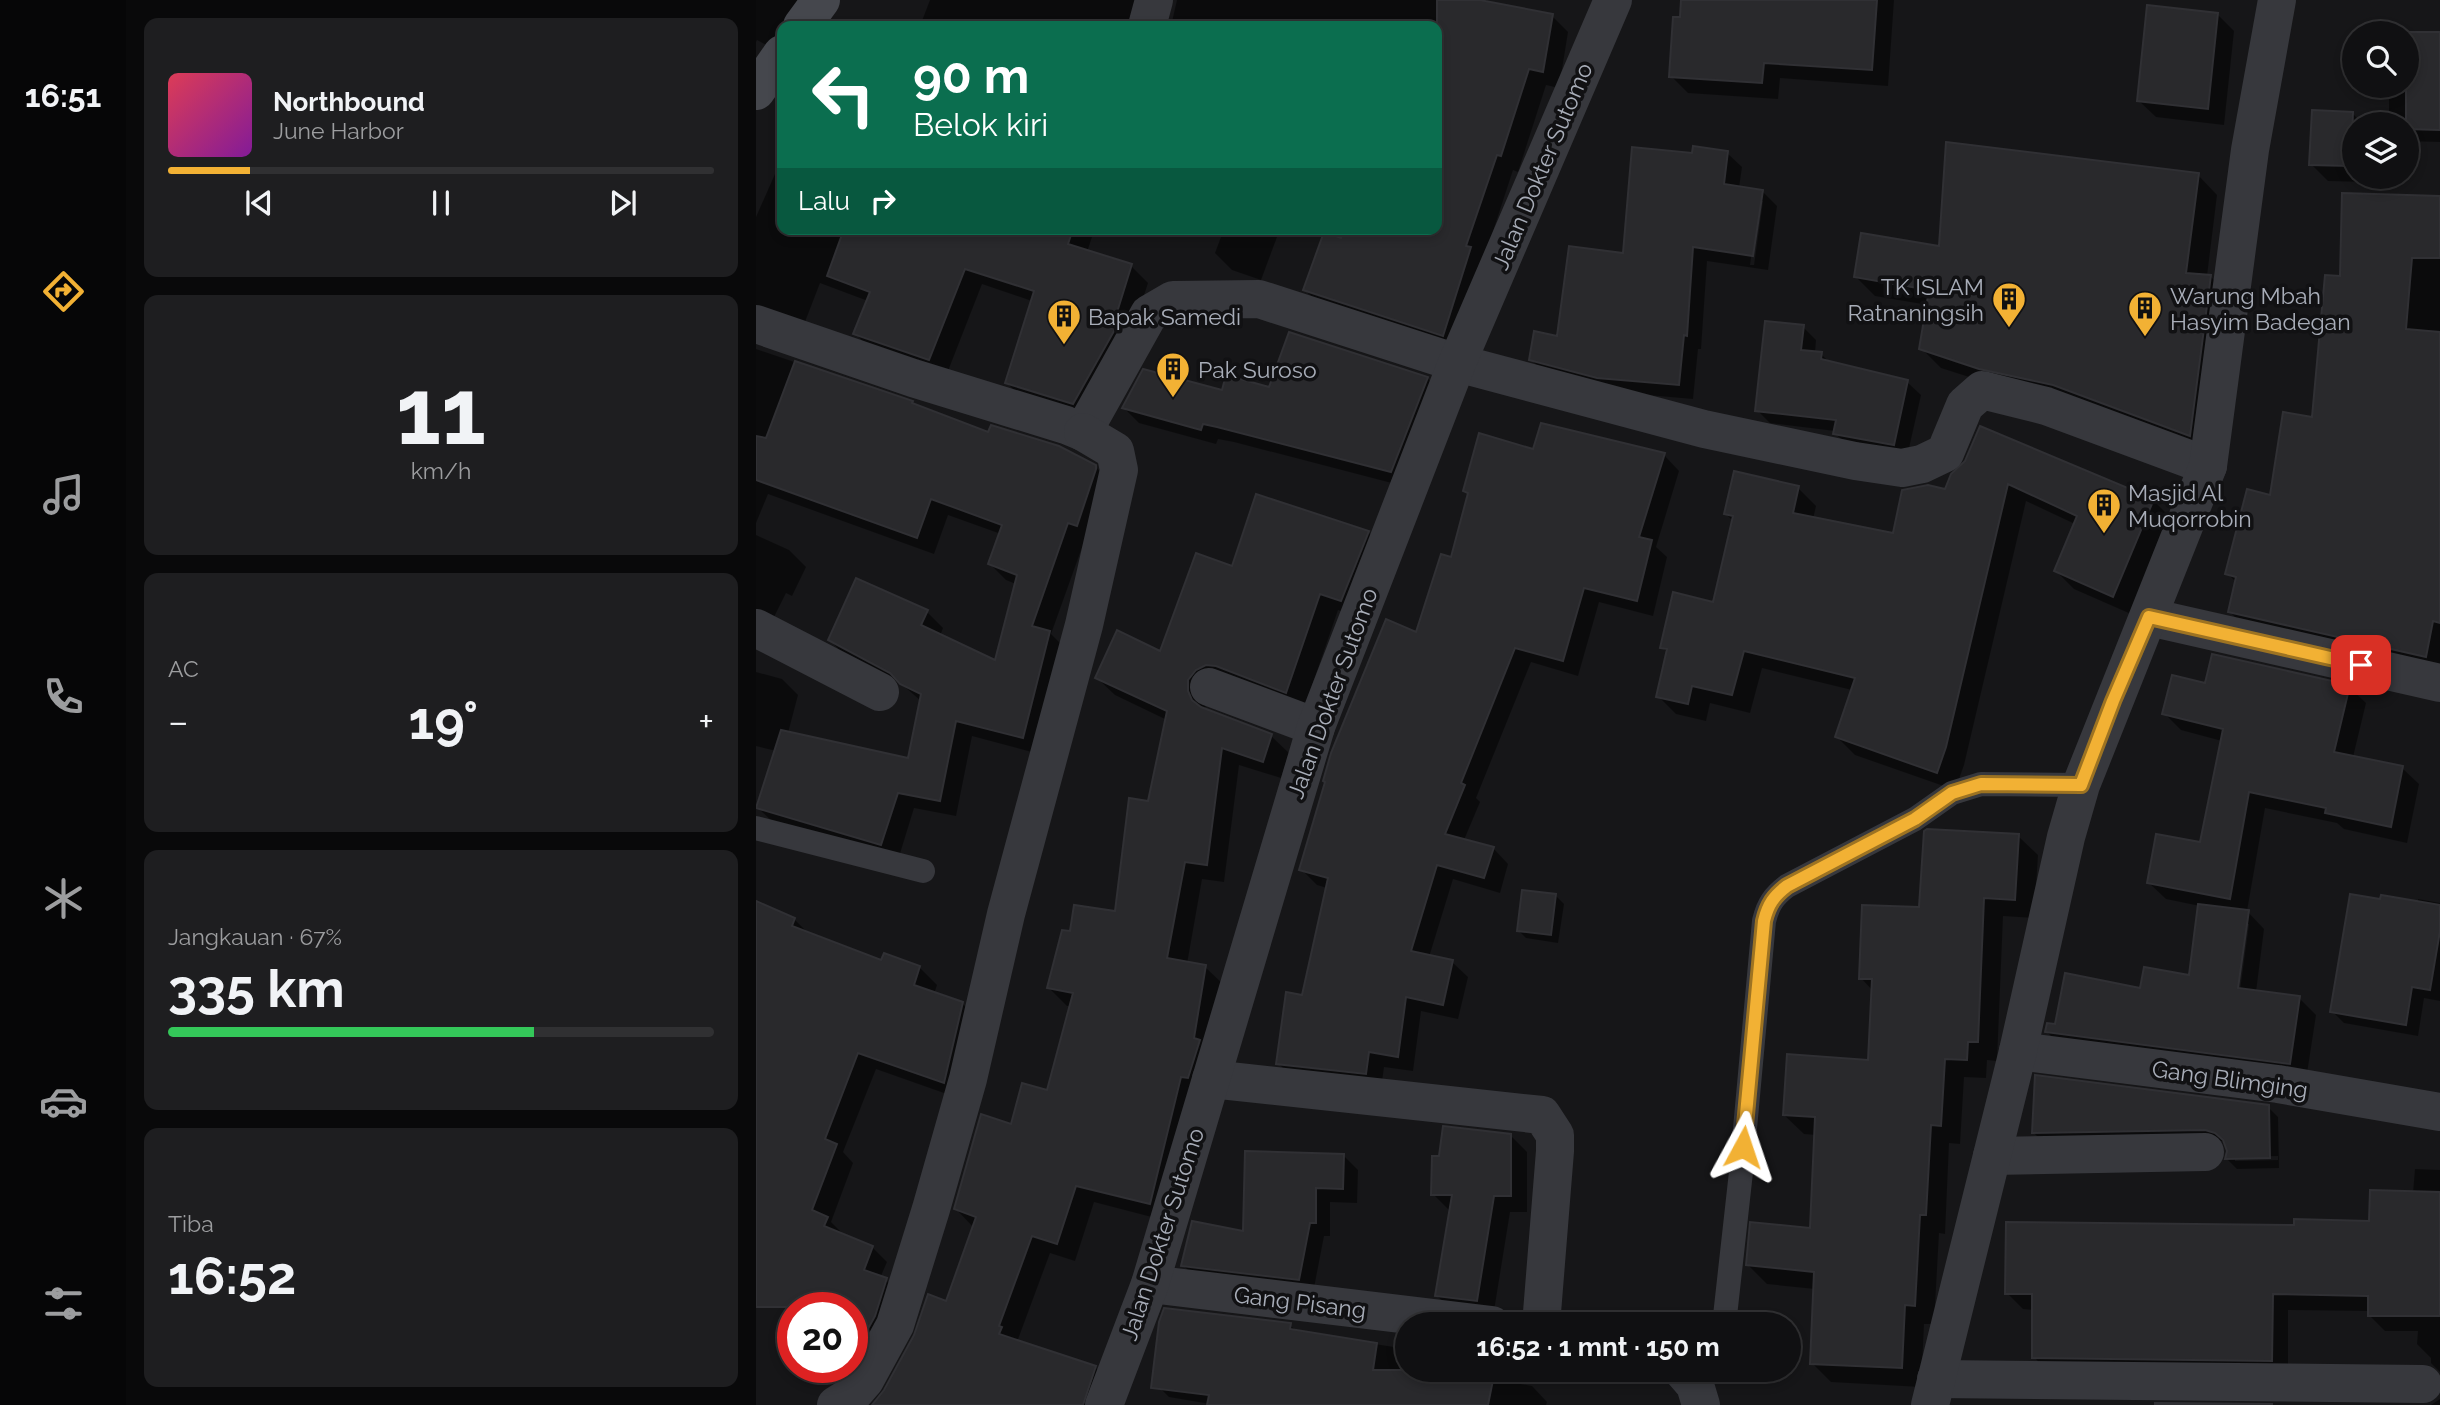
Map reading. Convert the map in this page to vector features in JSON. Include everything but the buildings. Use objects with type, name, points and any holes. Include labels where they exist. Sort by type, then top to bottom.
[{"type":"main road","points":[[806,21],[821,0]]},
{"type":"main road","points":[[756,91],[777,61]]},
{"type":"street","points":[[1148,21],[1154,0]]},
{"type":"street","name":"Jalan Dokter Sutomo","points":[[1104,1405],[1150,1284],[1316,727],[1457,363],[1613,0]]},
{"type":"street","points":[[2277,0],[2250,150],[2208,467],[2081,785],[2066,837],[2018,1051],[1933,1392],[2423,1384]]},
{"type":"street","points":[[1083,432],[1149,314],[1173,300],[1259,299],[1457,363],[1704,429],[1855,461],[1902,467],[1922,464],[1945,453],[1965,405],[1982,390],[2046,406],[2208,467]]},
{"type":"street","points":[[756,324],[912,378],[1066,425],[1115,452],[1119,470],[1084,625],[1006,914],[968,1079],[895,1325],[864,1380],[852,1395],[836,1405]]},
{"type":"street","points":[[2149,617],[2440,683]]},
{"type":"street","points":[[756,628],[880,692]]},
{"type":"street","points":[[1209,687],[1316,727]]},
{"type":"street","name":"Gang Blimging","points":[[2018,1051],[2278,1084],[2440,1112]]},
{"type":"street","points":[[1211,1079],[1542,1115],[1555,1135],[1542,1312]]},
{"type":"street","points":[[1992,1156],[2205,1153]]},
{"type":"street","name":"Gang Pisang","points":[[1150,1284],[1395,1313]]},
{"type":"lane","points":[[1725,1312],[1767,906],[1775,895],[1787,886],[1915,819],[1952,793],[1981,784],[2081,785]]},
{"type":"lane","points":[[756,828],[923,871]]},
{"type":"place","name":"TK ISLAM Ratnaningsih","points":[[2009,329]]},
{"type":"place","name":"Warung Mbah Hasyim Badegan","points":[[2145,338]]},
{"type":"place","name":"Bapak Samedi","points":[[1064,346]]},
{"type":"place","name":"Pak Suroso","points":[[1173,399]]},
{"type":"place","name":"Masjid Al Muqorrobin","points":[[2104,535]]},
{"type":"route","points":[[1743,1147],[1764,921],[1767,906],[1775,895],[1787,886],[1915,819],[1952,793],[1981,784],[2081,785],[2149,617],[2361,665]]}]
